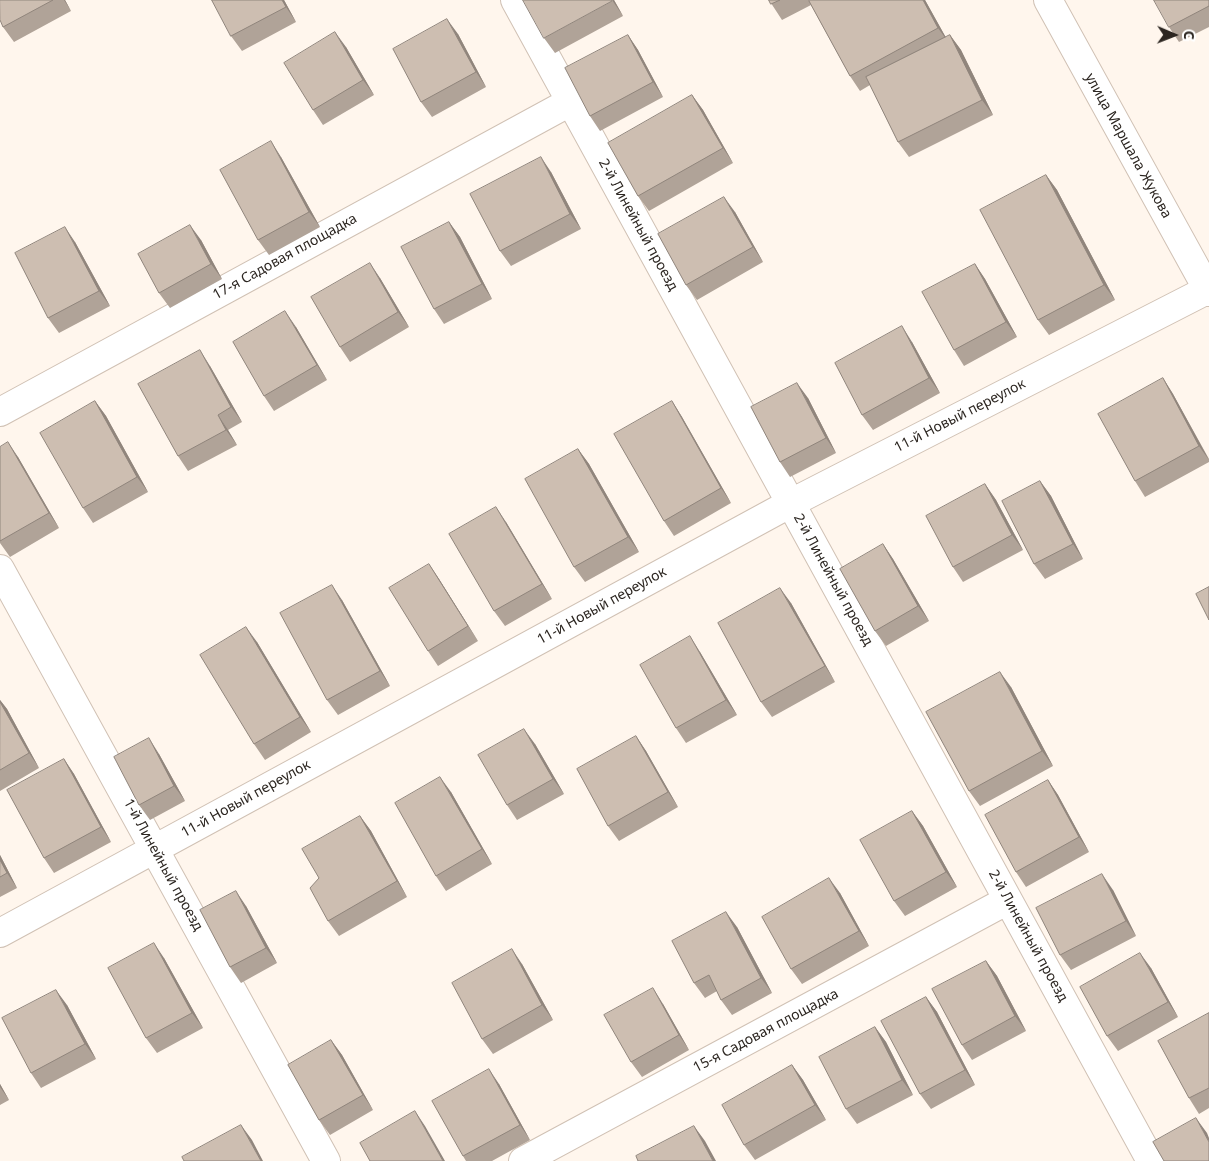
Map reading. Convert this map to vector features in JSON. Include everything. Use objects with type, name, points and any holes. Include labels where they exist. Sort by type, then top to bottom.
[{"type":"street","name":"2-й Линейный проезд","points":[[515,0],[1151,1161]]},
{"type":"street","name":"улица Маршала Жукова","points":[[1048,0],[1208,290]]},
{"type":"street","name":"17-я Садовая площадка","points":[[0,412],[570,102]]},
{"type":"street","name":"11-й Новый переулок","points":[[0,933],[791,503],[1208,290]]},
{"type":"street","name":"1-й Линейный проезд","points":[[0,569],[326,1161]]},
{"type":"street","name":"15-я Садовая площадка","points":[[524,1161],[1008,900]]},
{"type":"building","points":[[0,0],[53,0],[3,27],[0,20]]},
{"type":"building","points":[[212,0],[282,0],[286,7],[231,36]]},
{"type":"building","points":[[523,0],[612,0],[612,1],[544,38]]},
{"type":"building","points":[[769,0],[780,0],[771,4]]},
{"type":"building","points":[[810,0],[923,0],[938,28],[850,76]]},
{"type":"building","points":[[1154,0],[1209,0],[1209,6],[1169,27]]},
{"type":"building","points":[[447,19],[476,72],[421,102],[393,49]]},
{"type":"building","points":[[335,32],[363,80],[313,110],[284,63]]},
{"type":"building","points":[[628,35],[653,82],[590,116],[565,68]]},
{"type":"building","points":[[950,35],[982,100],[898,142],[866,77]]},
{"type":"building","points":[[692,95],[723,148],[638,196],[608,143]]},
{"type":"building","points":[[271,141],[309,212],[258,240],[220,170]]},
{"type":"building","points":[[541,157],[570,214],[500,251],[470,194]]},
{"type":"building","points":[[1046,175],[1104,285],[1038,320],[980,210]]},
{"type":"building","points":[[724,197],[753,247],[686,285],[658,234]]},
{"type":"building","points":[[449,222],[482,284],[434,309],[401,247]]},
{"type":"building","points":[[190,225],[211,264],[159,293],[138,254]]},
{"type":"building","points":[[65,227],[99,291],[48,318],[15,253]]},
{"type":"building","points":[[370,263],[398,312],[340,347],[311,297]]},
{"type":"building","points":[[975,264],[1006,322],[954,350],[922,292]]},
{"type":"building","points":[[285,311],[317,365],[264,396],[233,342]]},
{"type":"building","points":[[902,326],[929,378],[862,415],[835,363]]},
{"type":"building","points":[[200,350],[231,407],[218,415],[226,430],[178,456],[138,384]]},
{"type":"building","points":[[1163,378],[1199,446],[1135,481],[1098,414]]},
{"type":"building","points":[[797,383],[826,438],[780,462],[751,407]]},
{"type":"building","points":[[95,401],[137,477],[83,508],[40,433]]},
{"type":"building","points":[[672,401],[721,488],[664,521],[614,434]]},
{"type":"building","points":[[8,442],[49,513],[0,541],[0,447]]},
{"type":"building","points":[[578,449],[628,537],[574,567],[525,479]]},
{"type":"building","points":[[1040,481],[1073,544],[1034,564],[1002,501]]},
{"type":"building","points":[[985,484],[1012,535],[953,567],[926,516]]},
{"type":"building","points":[[496,507],[542,584],[494,611],[449,534]]},
{"type":"building","points":[[883,544],[918,606],[875,631],[840,569]]},
{"type":"building","points":[[429,564],[468,626],[428,651],[389,588]]},
{"type":"building","points":[[332,585],[380,671],[327,700],[280,613]]},
{"type":"building","points":[[1209,587],[1209,620],[1196,594]]},
{"type":"building","points":[[780,588],[825,666],[761,702],[718,623]]},
{"type":"building","points":[[246,627],[300,717],[254,744],[200,655]]},
{"type":"building","points":[[690,636],[726,700],[676,728],[640,665]]},
{"type":"building","points":[[1000,672],[1042,751],[969,791],[926,712]]},
{"type":"building","points":[[0,702],[29,753],[0,770]]},
{"type":"building","points":[[524,729],[553,779],[507,805],[478,755]]},
{"type":"building","points":[[636,736],[668,792],[608,826],[577,769]]},
{"type":"building","points":[[149,738],[174,786],[139,805],[114,757]]},
{"type":"building","points":[[64,759],[101,827],[44,858],[7,790]]},
{"type":"building","points":[[440,777],[482,849],[436,876],[395,803]]},
{"type":"building","points":[[1048,780],[1079,837],[1016,872],[985,815]]},
{"type":"building","points":[[912,811],[946,872],[894,901],[860,840]]},
{"type":"building","points":[[360,816],[397,881],[328,921],[310,888],[319,878],[302,849]]},
{"type":"building","points":[[0,860],[7,873],[0,877]]},
{"type":"building","points":[[1102,874],[1126,921],[1060,955],[1036,908]]},
{"type":"building","points":[[829,878],[859,931],[791,969],[762,917]]},
{"type":"building","points":[[236,891],[266,948],[230,967],[200,910]]},
{"type":"building","points":[[726,912],[761,978],[721,1000],[709,975],[694,983],[672,941]]},
{"type":"building","points":[[154,943],[192,1013],[146,1038],[108,968]]},
{"type":"building","points":[[512,949],[542,1005],[482,1039],[452,983]]},
{"type":"building","points":[[1140,953],[1168,1002],[1107,1036],[1080,987]]},
{"type":"building","points":[[986,961],[1015,1016],[962,1045],[932,989]]},
{"type":"building","points":[[653,988],[679,1035],[631,1062],[604,1015]]},
{"type":"building","points":[[56,990],[85,1044],[31,1073],[2,1018]]},
{"type":"building","points":[[926,997],[965,1070],[920,1094],[881,1021]]},
{"type":"building","points":[[1209,1013],[1209,1088],[1189,1098],[1158,1041]]},
{"type":"building","points":[[875,1027],[902,1080],[846,1109],[819,1057]]},
{"type":"building","points":[[331,1040],[363,1095],[319,1120],[288,1065]]},
{"type":"building","points":[[792,1065],[815,1105],[744,1145],[722,1105]]},
{"type":"building","points":[[489,1069],[520,1125],[463,1156],[432,1101]]},
{"type":"building","points":[[415,1111],[443,1161],[370,1161],[360,1143]]},
{"type":"building","points":[[1196,1118],[1209,1142],[1209,1161],[1164,1161],[1153,1142]]},
{"type":"building","points":[[241,1125],[261,1161],[184,1161],[182,1157]]},
{"type":"building","points":[[694,1126],[713,1161],[638,1161],[636,1156]]}]
